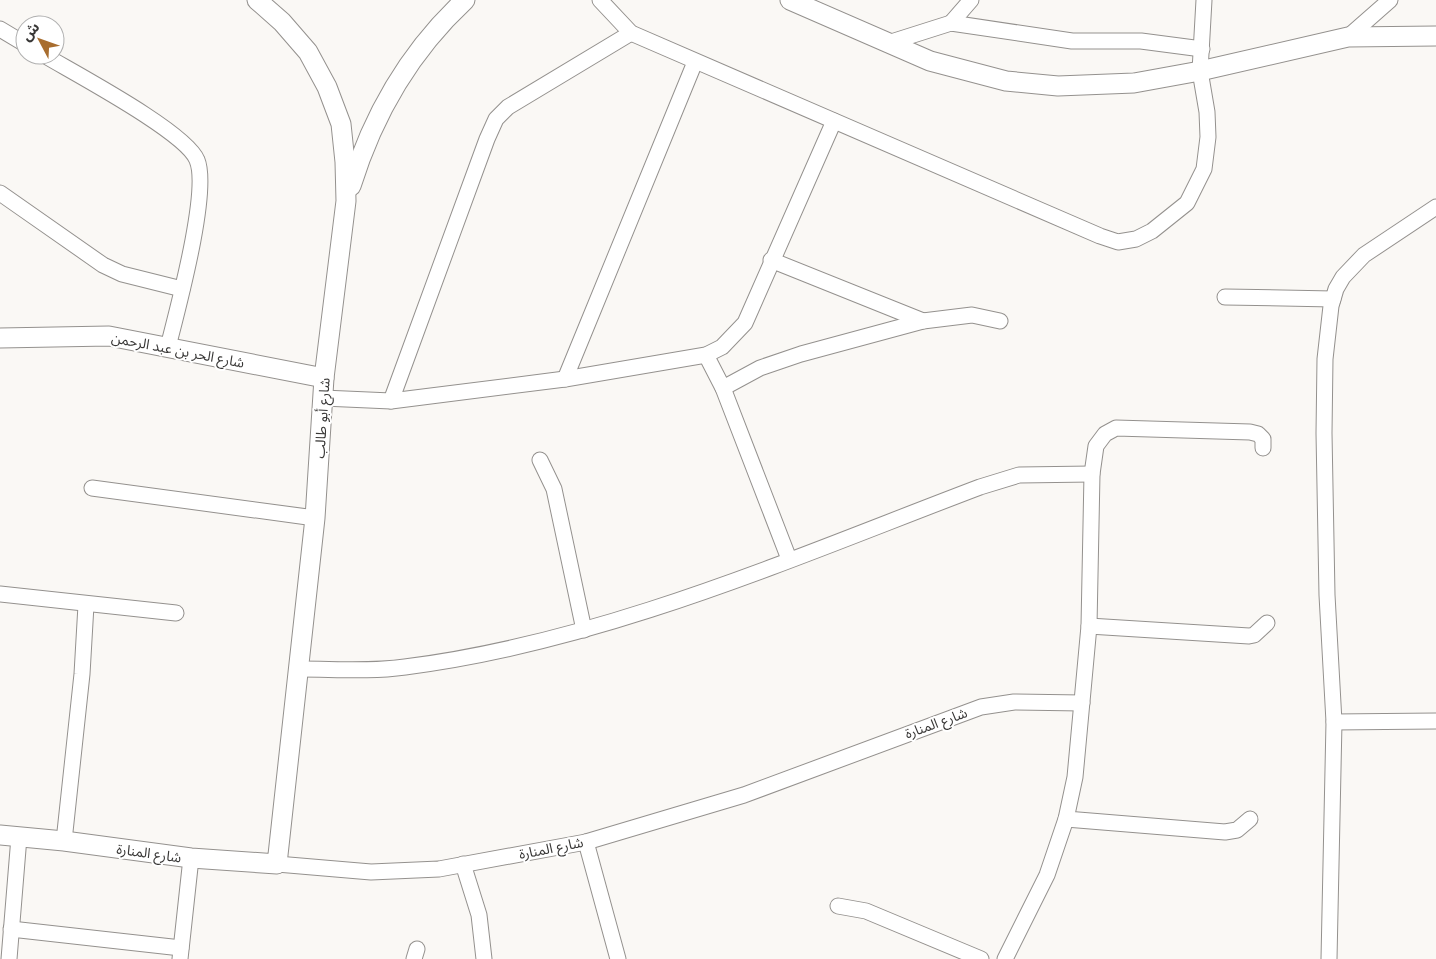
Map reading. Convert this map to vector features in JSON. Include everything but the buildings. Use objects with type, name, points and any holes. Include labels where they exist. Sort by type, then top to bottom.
[{"type":"street","name":"شارع أبو طالب","points":[[257,0],[282,22],[308,52],[327,86],[341,124],[345,162],[346,201],[324,378],[315,518],[300,669],[277,864]]},
{"type":"street","points":[[346,201],[362,150],[386,100],[415,54],[465,0]]},
{"type":"street","points":[[600,0],[631,33],[1100,236],[1118,242],[1136,239],[1152,231],[1187,203],[1204,169],[1207,121],[1200,71],[1204,0]]},
{"type":"street","points":[[790,0],[930,61],[1006,81],[1058,86],[1134,83],[1200,71],[1348,38],[1436,36]]},
{"type":"street","points":[[951,23],[971,0]]},
{"type":"street","points":[[1348,38],[1390,0]]},
{"type":"street","points":[[888,43],[951,23],[1072,41],[1141,41],[1202,49]]},
{"type":"street","points":[[0,29],[15,38]]},
{"type":"street","points":[[391,401],[479,160],[496,119],[508,107],[631,33]]},
{"type":"street","points":[[565,379],[695,62]]},
{"type":"street","points":[[61,65],[131,106],[168,131],[188,148],[197,160],[199,205],[168,348]]},
{"type":"street","points":[[323,398],[391,401],[565,379],[706,355],[722,347],[745,323],[771,260],[834,121]]},
{"type":"street","points":[[0,193],[103,265],[122,274],[182,289]]},
{"type":"street","points":[[1329,959],[1334,722],[1327,596],[1324,433],[1325,359],[1333,299],[1343,277],[1364,255],[1436,207]]},
{"type":"street","points":[[771,260],[923,321]]},
{"type":"street","points":[[1225,297],[1333,299]]},
{"type":"street","points":[[723,388],[760,368],[793,356],[923,321],[972,315],[1000,322]]},
{"type":"street","name":"شارع الحر بن عبد الرحمن","points":[[0,338],[108,336],[324,378]]},
{"type":"street","points":[[706,355],[723,388],[789,559]]},
{"type":"street","points":[[1006,959],[1047,875],[1066,819],[1075,777],[1089,626],[1092,474],[1096,446],[1105,434],[1116,428],[1250,432],[1258,434],[1263,439],[1263,448]]},
{"type":"street","points":[[540,460],[554,489],[584,630]]},
{"type":"street","points":[[300,669],[404,668],[490,654],[584,630],[667,604],[980,487],[1019,475],[1092,474]]},
{"type":"street","points":[[92,488],[315,518]]},
{"type":"street","points":[[0,594],[86,605],[176,613]]},
{"type":"street","points":[[64,841],[82,674],[86,605]]},
{"type":"street","points":[[1089,626],[1249,636],[1254,635],[1267,623]]},
{"type":"street","name":"شارع المنارة","points":[[0,835],[64,841],[190,858],[371,872],[439,869],[586,842],[744,795],[981,707],[1014,702],[1082,703]]},
{"type":"street","points":[[1334,722],[1436,721]]},
{"type":"street","points":[[1066,819],[1225,832],[1237,830],[1250,819]]},
{"type":"street","points":[[9,959],[19,837]]},
{"type":"street","points":[[586,842],[618,959]]},
{"type":"street","points":[[12,929],[180,954],[190,858]]},
{"type":"street","points":[[463,864],[479,915],[484,959]]},
{"type":"street","points":[[838,906],[866,911],[981,959]]}]
